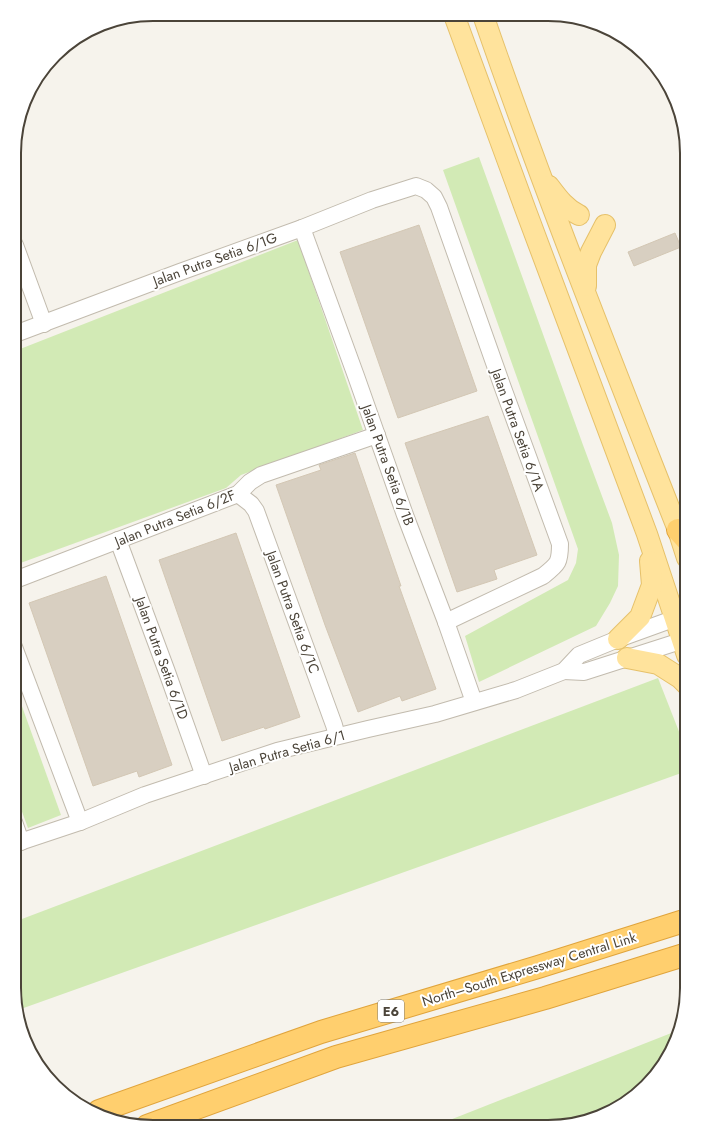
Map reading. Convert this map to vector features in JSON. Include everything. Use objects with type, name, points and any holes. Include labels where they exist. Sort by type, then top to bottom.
[{"type":"highway","name":"North–South Expressway Central Link","points":[[102,1110],[321,1032],[538,967],[680,922]]},
{"type":"highway","name":"E6","points":[[163,1120],[336,1057],[545,998],[680,956]]},
{"type":"main road","points":[[456,21],[647,534],[680,614]]},
{"type":"main road","points":[[485,21],[562,233],[680,530]]},
{"type":"main road","points":[[540,175],[562,203],[572,212],[580,215]]},
{"type":"main road","points":[[526,211],[543,225],[562,233]]},
{"type":"main road","points":[[586,295],[586,265],[605,225]]},
{"type":"main road","points":[[548,269],[553,252],[562,233]]},
{"type":"main road","points":[[618,639],[640,617],[652,584],[647,534]]},
{"type":"main road","points":[[627,658],[658,664],[680,678]]},
{"type":"street","name":"Jalan Putra Setia 6/1G","points":[[21,332],[302,228],[372,200],[416,186]]},
{"type":"street","name":"Jalan Putra Setia 6/1A","points":[[416,186],[426,190],[434,197],[439,207],[560,544],[560,559],[553,568],[543,576],[446,622]]},
{"type":"street","name":"Jalan Putra Setia 6/1B","points":[[302,228],[474,702]]},
{"type":"street","points":[[21,261],[44,324]]},
{"type":"street","name":"Jalan Putra Setia 6/2F","points":[[21,578],[238,494],[250,482],[261,475],[377,435]]},
{"type":"street","name":"Jalan Putra Setia 6/1C","points":[[238,494],[251,504],[256,511],[337,736]]},
{"type":"street","name":"Jalan Putra Setia 6/1D","points":[[118,540],[170,679],[204,776]]},
{"type":"street","points":[[564,671],[578,655],[680,616]]},
{"type":"street","points":[[564,671],[584,672],[627,658],[680,646]]},
{"type":"street","points":[[21,666],[80,822]]},
{"type":"street","name":"Jalan Putra Setia 6/1","points":[[21,842],[80,822],[145,795],[277,751],[435,714],[516,690],[564,671]]},
{"type":"green space","points":[[479,157],[612,523],[619,555],[618,586],[596,626],[479,682],[465,636],[568,580],[576,563],[578,549],[443,170]]},
{"type":"green space","points":[[298,240],[363,430],[241,475],[226,488],[21,563],[21,349]]},
{"type":"green space","points":[[658,678],[680,734],[680,774],[23,1008],[21,997],[21,919]]},
{"type":"green space","points":[[21,704],[61,815],[28,828],[21,809]]},
{"type":"green space","points":[[672,1033],[658,1061],[647,1075],[621,1098],[599,1110],[582,1116],[565,1119],[450,1120]]},
{"type":"building","points":[[419,225],[477,391],[398,418],[340,252]]},
{"type":"building","points":[[675,233],[680,245],[680,247],[634,266],[628,252]]},
{"type":"building","points":[[488,416],[537,555],[494,570],[497,579],[457,592],[405,443]]},
{"type":"building","points":[[355,453],[401,586],[399,586],[436,689],[402,701],[400,696],[358,712],[325,625],[276,485],[321,470],[319,465]]},
{"type":"building","points":[[236,533],[300,717],[222,741],[159,560]]},
{"type":"building","points":[[106,576],[172,765],[139,777],[137,771],[93,786],[29,603]]}]
